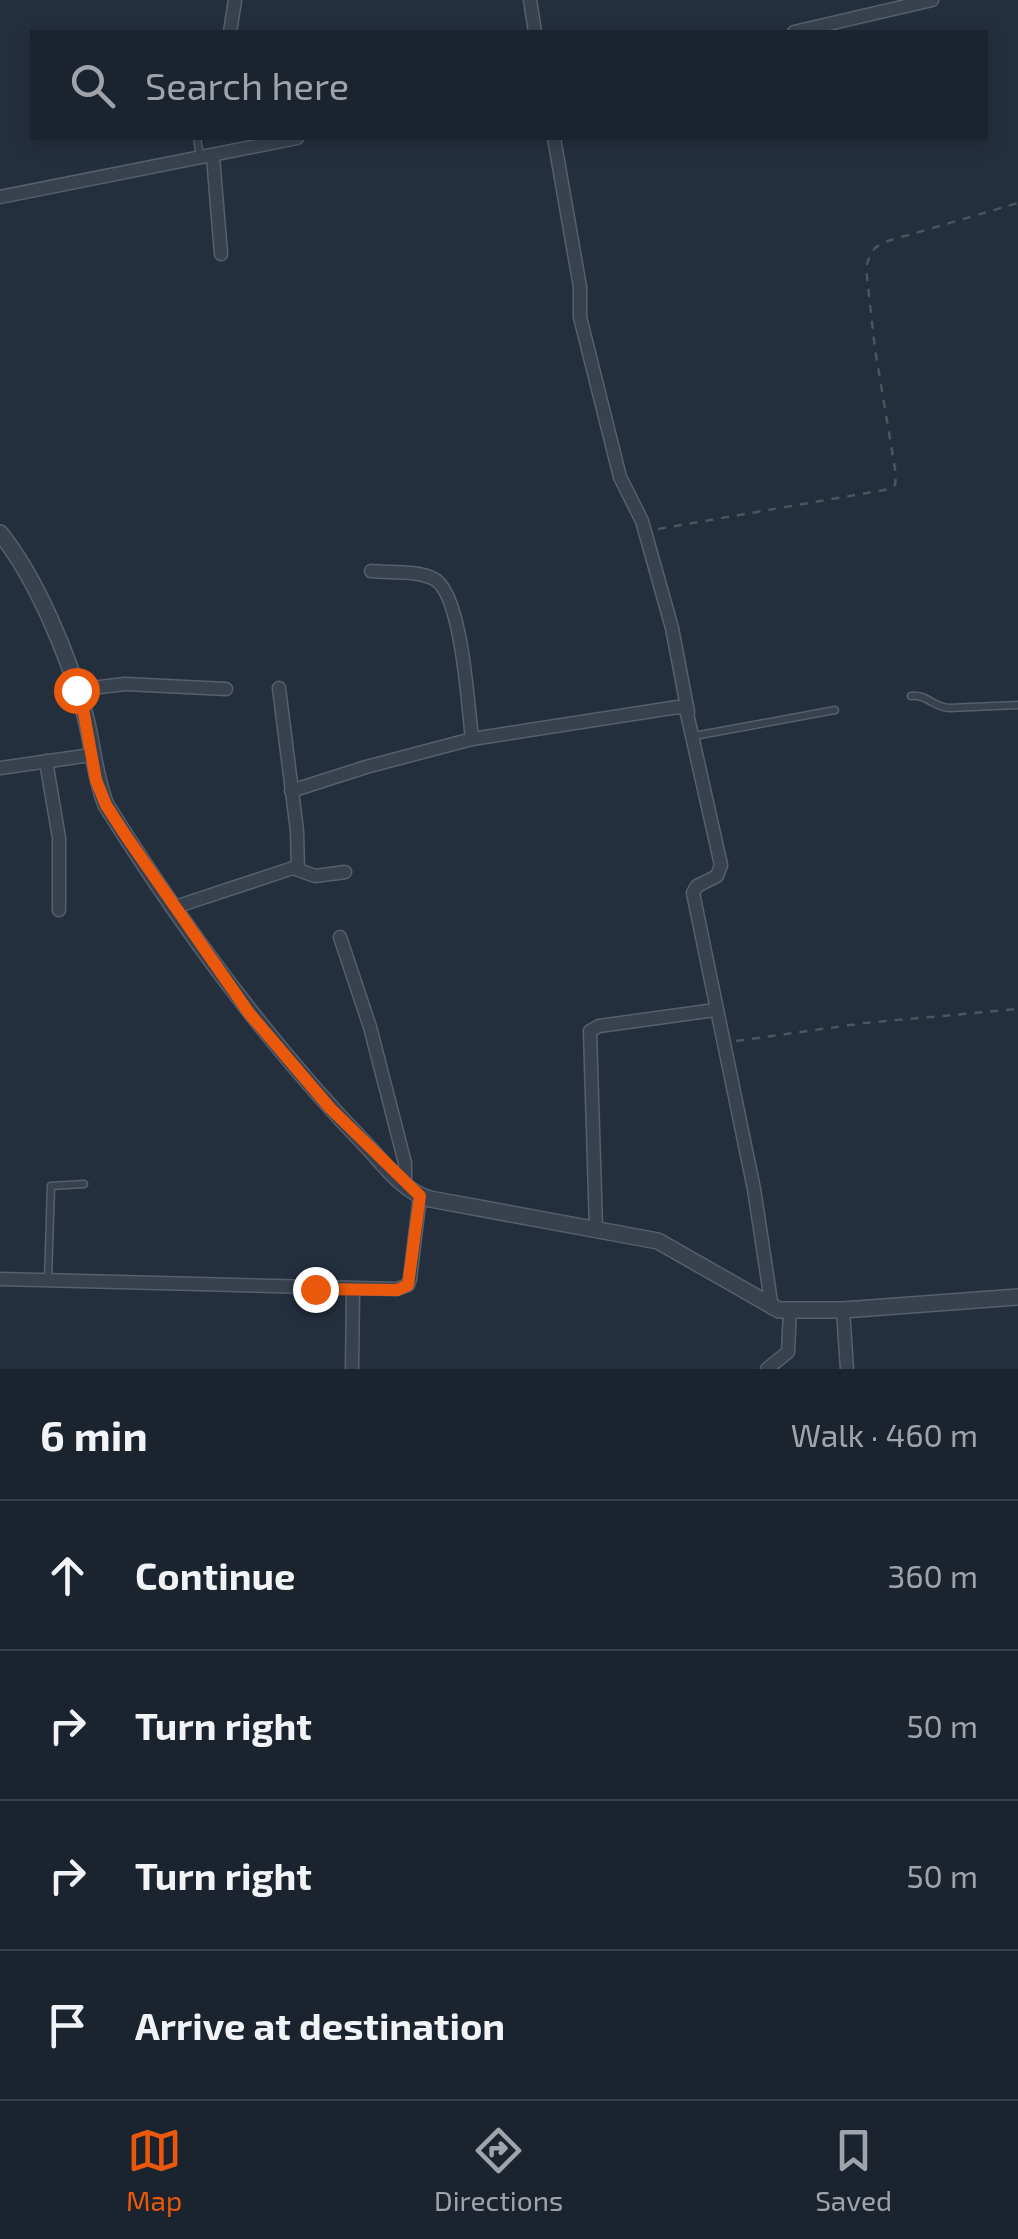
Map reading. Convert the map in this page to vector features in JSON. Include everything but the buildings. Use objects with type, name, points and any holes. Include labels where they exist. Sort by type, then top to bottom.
[{"type":"street","points":[[230,30],[235,0]]},
{"type":"street","points":[[530,0],[535,30]]},
{"type":"street","points":[[802,30],[932,0]]},
{"type":"street","points":[[0,198],[206,158],[272,140]]},
{"type":"street","points":[[554,140],[580,287],[580,317],[620,477],[638,510],[672,628],[721,865],[718,876],[697,886],[693,893],[754,1189],[772,1308]]},
{"type":"street","points":[[206,158],[221,254]]},
{"type":"street","points":[[0,533],[28,572],[48,616],[84,714],[96,780],[106,805],[249,1013],[330,1108],[404,1185],[420,1196],[658,1241],[772,1308],[843,1310],[1018,1297]]},
{"type":"street","points":[[371,571],[425,576],[438,580],[445,588],[456,623],[472,738]]},
{"type":"street","points":[[76,690],[125,684],[226,689]]},
{"type":"street","points":[[279,688],[298,869]]},
{"type":"street","points":[[291,792],[472,738],[678,707],[688,712]]},
{"type":"street","points":[[0,768],[91,754]]},
{"type":"street","points":[[46,761],[58,838],[60,910]]},
{"type":"street","points":[[174,906],[278,872],[298,869],[316,876],[345,872]]},
{"type":"street","points":[[340,937],[370,1027],[405,1163],[404,1185]]},
{"type":"street","points":[[596,1228],[590,1031],[599,1026],[715,1010]]},
{"type":"street","points":[[0,1279],[397,1290],[408,1285],[420,1196]]},
{"type":"street","points":[[352,1369],[353,1290]]},
{"type":"street","points":[[768,1369],[788,1352],[790,1310]]},
{"type":"street","points":[[843,1310],[847,1369]]},
{"type":"lane","points":[[198,140],[206,158]]},
{"type":"lane","points":[[910,696],[920,695],[948,708],[1018,705]]},
{"type":"lane","points":[[694,736],[835,710]]},
{"type":"lane","points":[[48,1280],[49,1190],[57,1184],[84,1184]]},
{"type":"path","points":[[645,531],[890,489],[895,485],[875,349],[866,268],[869,257],[873,248],[888,241],[1018,203]]},
{"type":"path","points":[[722,1043],[865,1023],[1018,1009]]},
{"type":"route","points":[[76,690],[96,780],[126,836],[249,1013],[330,1108],[410,1191],[420,1196],[408,1285],[397,1290],[315,1289]]}]
